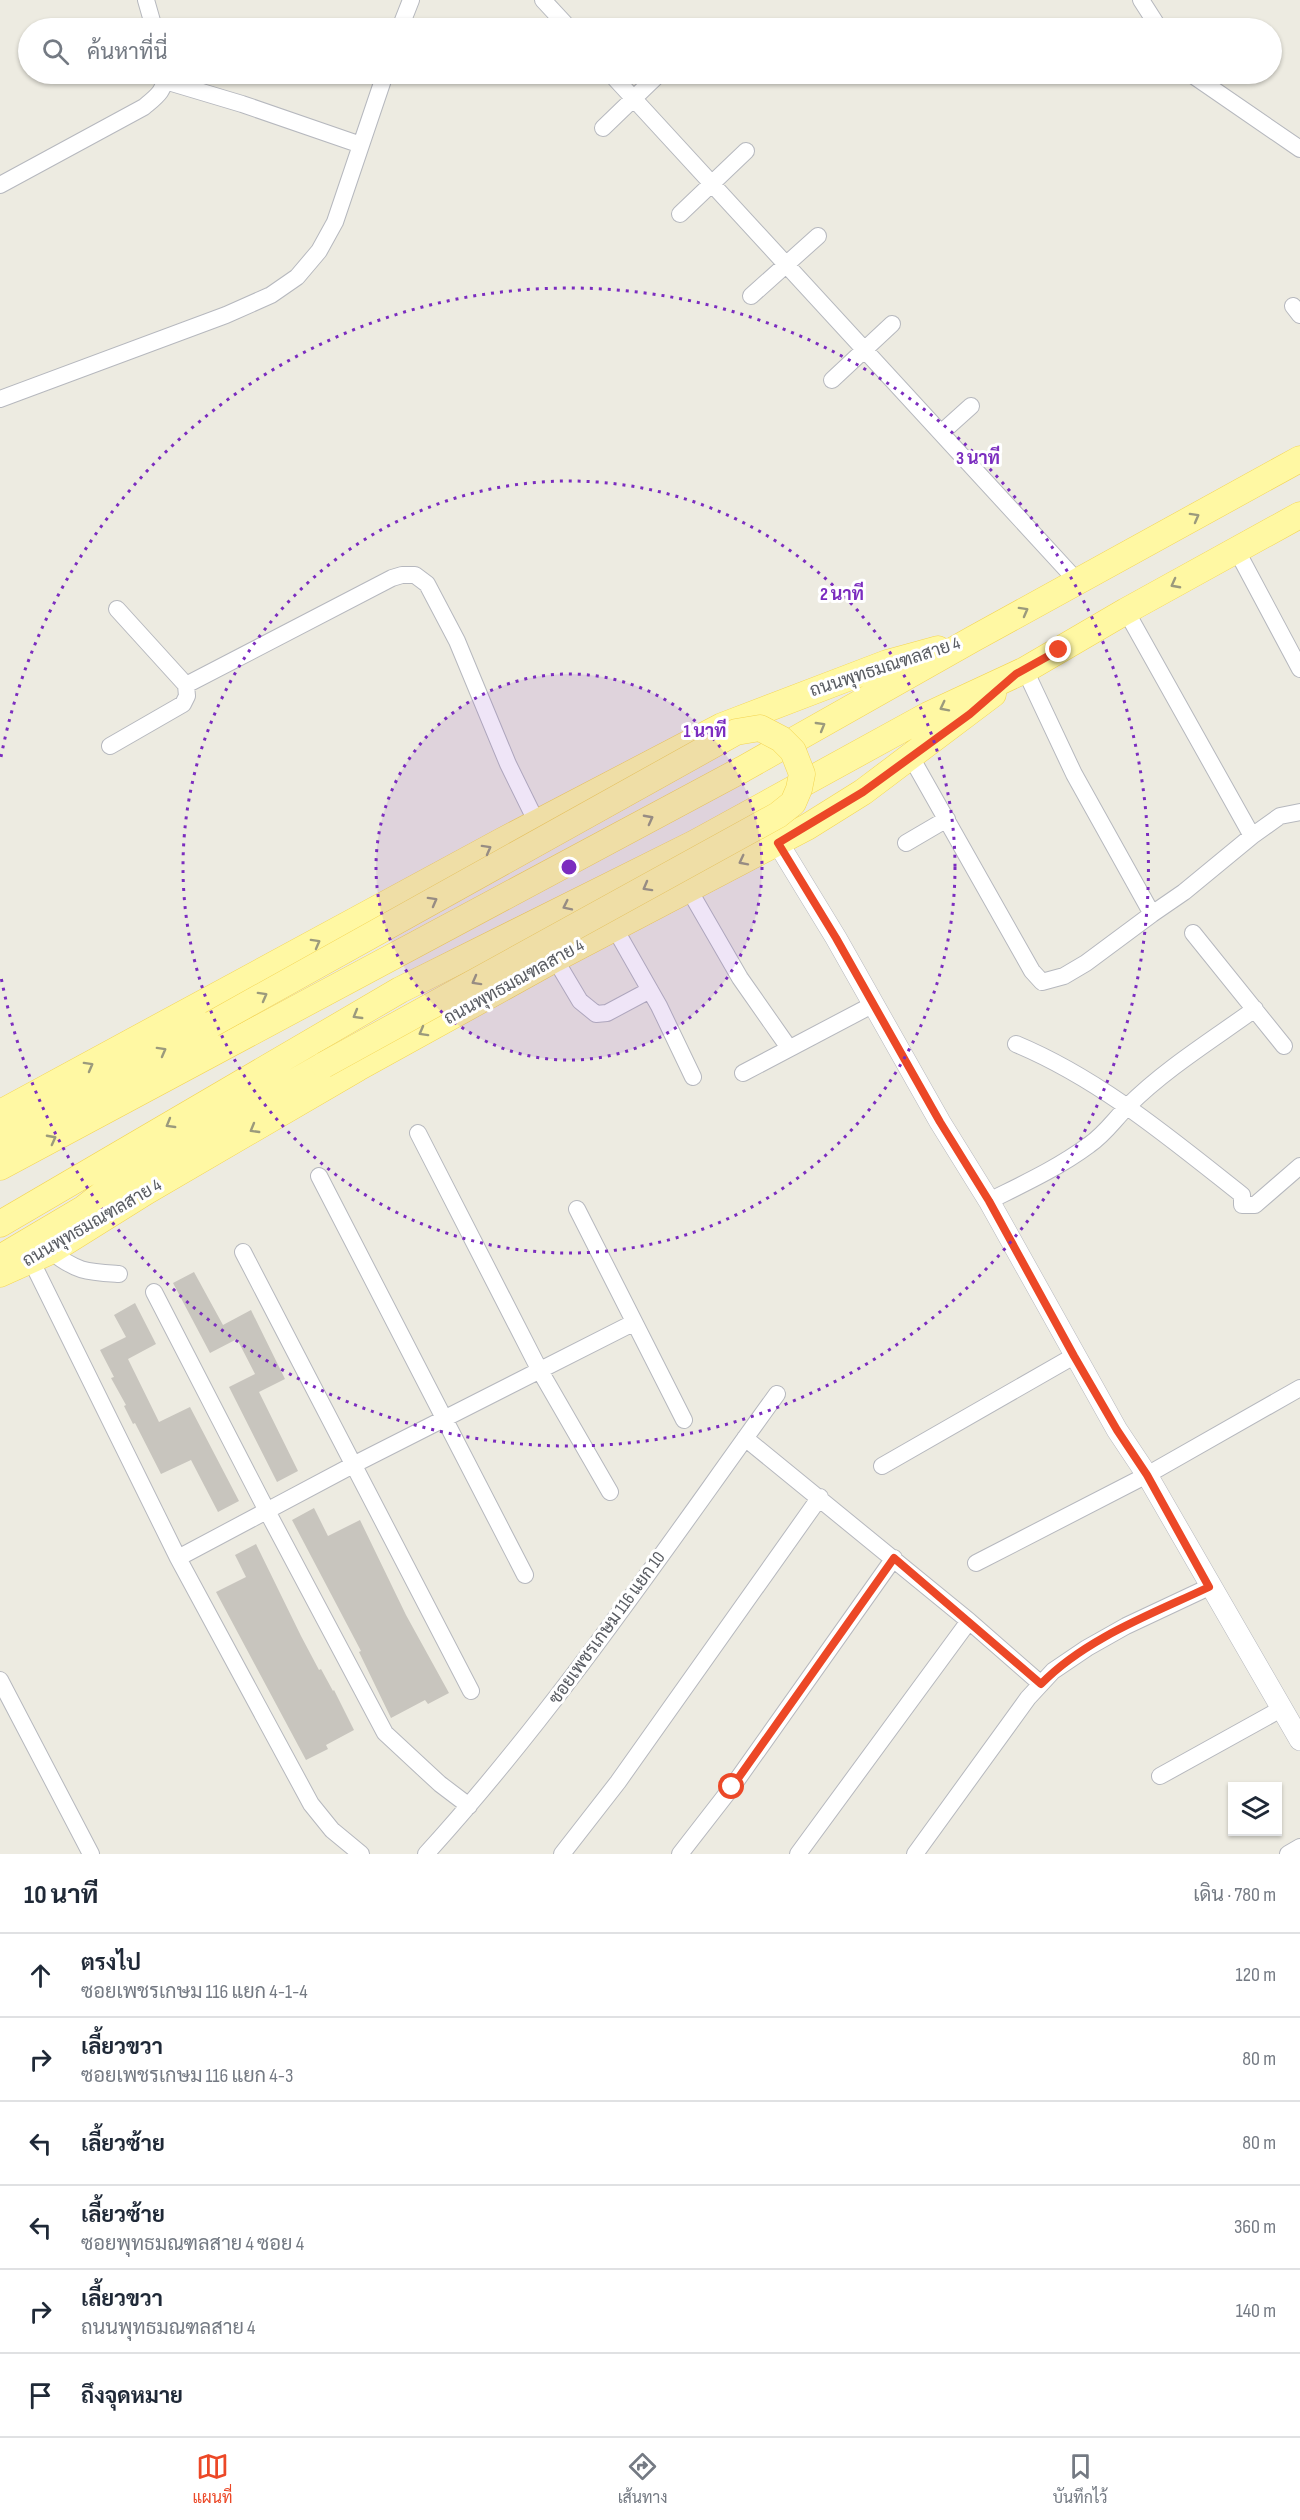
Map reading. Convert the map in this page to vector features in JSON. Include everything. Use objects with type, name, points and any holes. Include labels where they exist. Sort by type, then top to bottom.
[{"type":"main road","name":"ถนนพุทธมณฑลสาย 4","points":[[0,1167],[743,769],[1077,581],[1300,459]]},
{"type":"main road","name":"ถนนพุทธมณฑลสาย 4","points":[[0,1224],[399,990],[694,843],[928,715],[981,688],[1021,672],[1300,515]]},
{"type":"main road","name":"ถนนพุทธมณฑลสาย 4","points":[[0,1113],[537,823],[722,726],[887,663],[973,639]]},
{"type":"main road","name":"ถนนพุทธมณฑลสาย 4","points":[[0,1274],[41,1255],[318,1092],[555,959],[778,843],[854,798],[970,714],[1021,672]]},
{"type":"main road","points":[[0,1140],[736,732],[760,728],[781,739],[793,751],[802,774],[799,789],[793,803],[778,815],[324,1065],[114,1185],[82,1209],[0,1258]]},
{"type":"main road","points":[[0,1230],[114,1185]]},
{"type":"street","points":[[146,0],[151,18]]},
{"type":"street","points":[[404,18],[411,0]]},
{"type":"street","points":[[543,0],[560,18]]},
{"type":"street","points":[[1141,0],[1153,18]]},
{"type":"street","points":[[0,185],[144,107],[159,95],[165,84]]},
{"type":"street","points":[[185,84],[361,145]]},
{"type":"street","points":[[0,399],[226,315],[271,295],[297,277],[319,251],[335,222],[382,84]]},
{"type":"street","points":[[620,84],[1077,581]]},
{"type":"street","points":[[603,128],[648,84]]},
{"type":"street","points":[[1206,84],[1300,149]]},
{"type":"street","points":[[680,214],[746,151]]},
{"type":"street","points":[[751,296],[818,236]]},
{"type":"street","points":[[832,380],[892,324]]},
{"type":"street","points":[[940,433],[971,406]]},
{"type":"street","points":[[1237,551],[1300,669]]},
{"type":"street","points":[[186,685],[392,578],[402,574],[415,575],[427,584],[457,641],[508,764],[537,823]]},
{"type":"street","points":[[110,746],[183,704],[187,696],[186,685],[117,609]]},
{"type":"street","points":[[1126,611],[1252,836]]},
{"type":"street","points":[[1021,672],[1074,774],[1152,914]]},
{"type":"street","points":[[911,757],[1032,971],[1042,982],[1064,976],[1086,963],[1184,892],[1280,816],[1300,812]]},
{"type":"street","points":[[906,843],[947,819]]},
{"type":"street","points":[[778,843],[874,1004],[940,1122],[989,1201],[1074,1356],[1117,1430],[1147,1475],[1209,1587],[1300,1740]]},
{"type":"street","points":[[688,888],[740,978],[789,1048]]},
{"type":"street","points":[[614,927],[650,990],[693,1077]]},
{"type":"street","points":[[1193,933],[1284,1046]]},
{"type":"street","points":[[555,959],[580,1001],[596,1014],[607,1012],[650,990]]},
{"type":"street","points":[[743,1073],[874,1004]]},
{"type":"street","points":[[989,1201],[1054,1168],[1088,1146],[1114,1124],[1128,1107],[1177,1065],[1255,1009]]},
{"type":"street","points":[[1016,1044],[1046,1056],[1128,1107],[1242,1195],[1242,1205],[1255,1205],[1300,1166]]},
{"type":"street","points":[[418,1133],[539,1369],[610,1492]]},
{"type":"street","points":[[320,1176],[525,1575]]},
{"type":"street","points":[[577,1209],[684,1420]]},
{"type":"street","points":[[243,1252],[471,1691]]},
{"type":"street","points":[[41,1255],[82,1271],[119,1274]]},
{"type":"street","points":[[41,1255],[178,1558],[310,1804],[332,1830],[361,1854]]},
{"type":"street","points":[[154,1292],[385,1733],[440,1784],[469,1806]]},
{"type":"street","points":[[178,1558],[445,1417],[633,1323]]},
{"type":"street","points":[[882,1466],[1074,1356]]},
{"type":"street","points":[[976,1563],[1147,1475],[1300,1388]]},
{"type":"street","name":"ซอยเพชรเกษม 116 แยก 10","points":[[426,1854],[469,1806],[590,1656],[777,1394]]},
{"type":"street","points":[[745,1438],[894,1558],[1041,1684]]},
{"type":"street","points":[[562,1854],[618,1782],[820,1497]]},
{"type":"street","points":[[680,1854],[745,1769],[894,1558]]},
{"type":"street","points":[[915,1854],[1053,1671],[1126,1626],[1209,1587]]},
{"type":"street","points":[[798,1854],[969,1621]]},
{"type":"street","points":[[0,1680],[91,1854]]},
{"type":"street","points":[[1160,1776],[1281,1709]]},
{"type":"street","points":[[1288,1854],[1300,1847]]},
{"type":"building","points":[[194,1272],[223,1325],[251,1310],[285,1379],[259,1392],[298,1471],[277,1482],[229,1387],[255,1374],[237,1339],[210,1353],[173,1283]]},
{"type":"building","points":[[135,1303],[156,1344],[128,1359],[159,1422],[190,1407],[239,1501],[218,1512],[191,1460],[161,1474],[111,1378],[114,1377],[100,1350],[126,1337],[114,1315]]},
{"type":"building","points":[[314,1508],[328,1536],[360,1520],[406,1615],[449,1693],[428,1704],[425,1700],[391,1718],[359,1652],[361,1651],[292,1520]]},
{"type":"building","points":[[256,1544],[301,1636],[319,1670],[321,1669],[334,1690],[354,1730],[326,1745],[328,1749],[306,1760],[216,1592],[246,1577],[235,1555]]},
{"type":"route","points":[[732,1787],[894,1558],[1041,1684],[1053,1671],[1087,1648],[1126,1626],[1209,1587],[1147,1475],[1117,1430],[1074,1356],[989,1201],[940,1122],[836,938],[778,843],[863,792],[970,714],[1016,674],[1059,650]]}]
